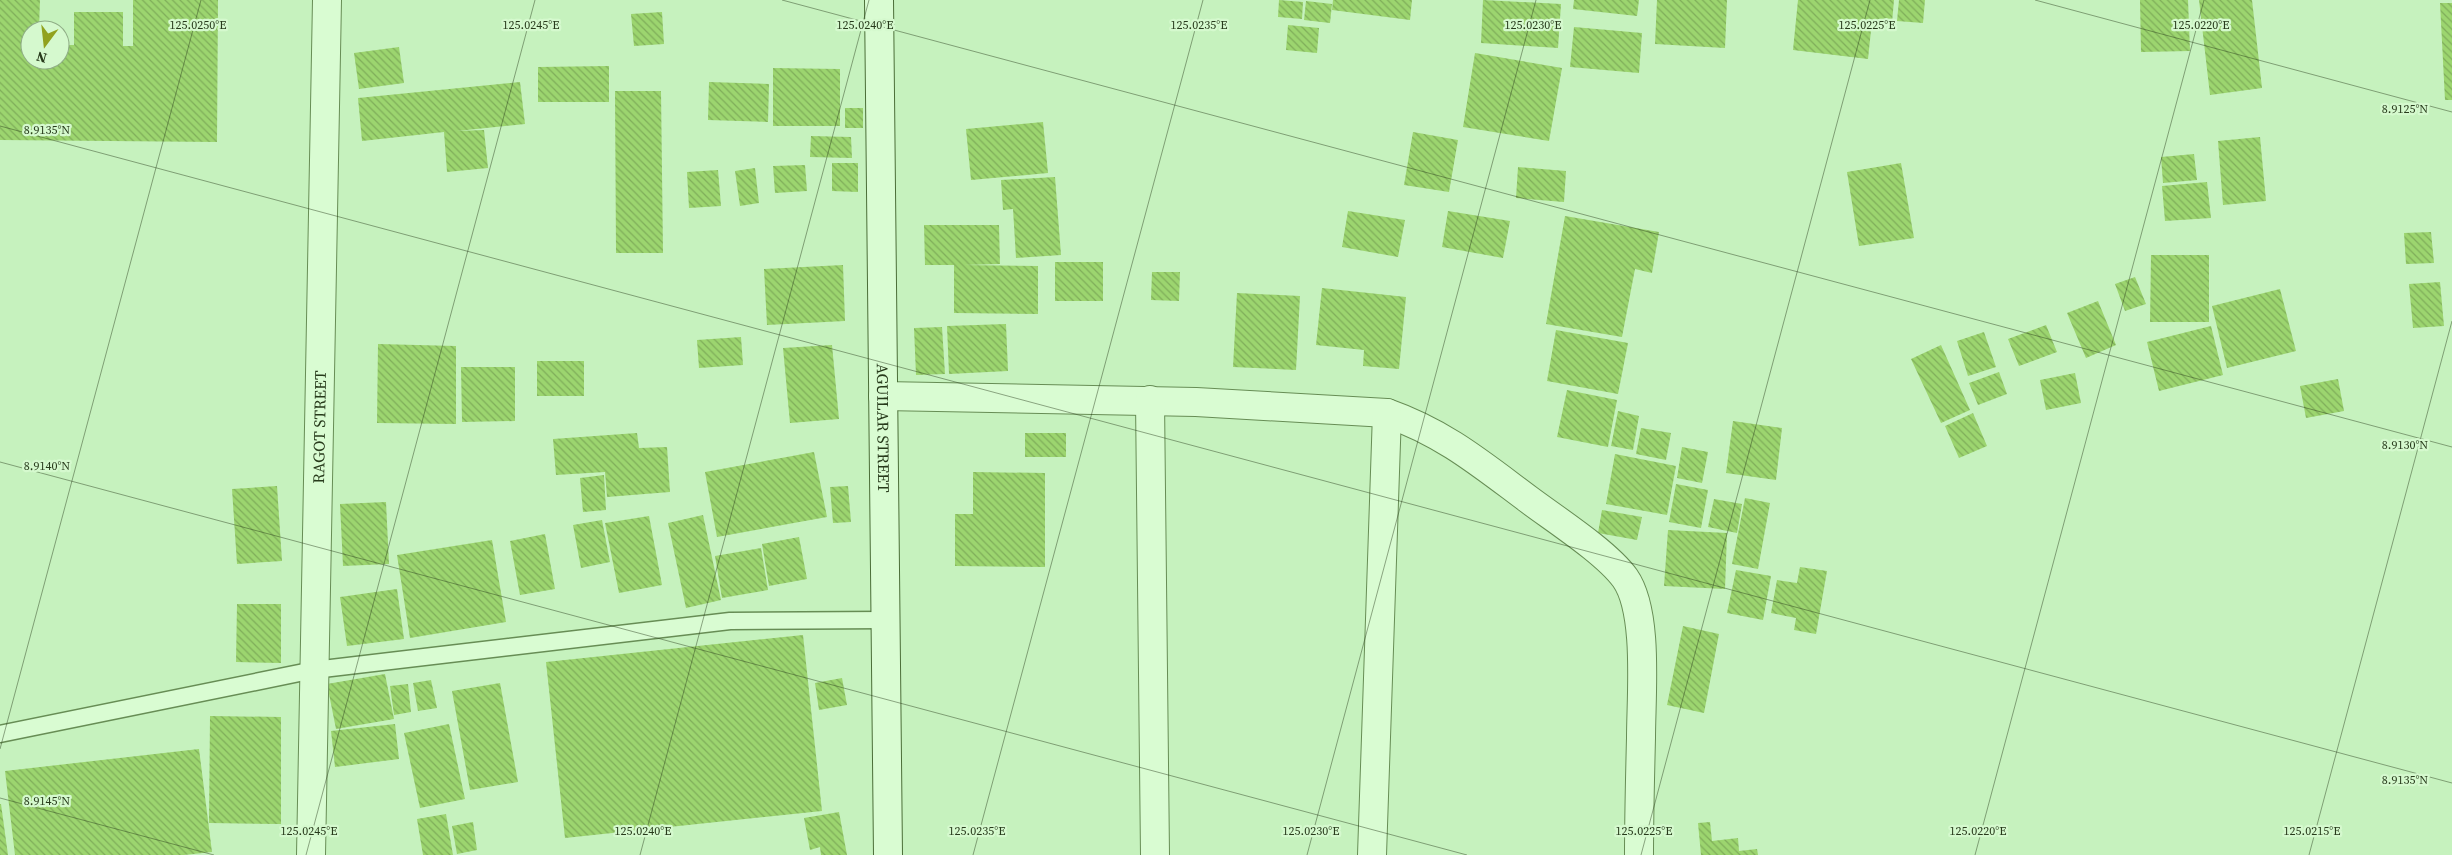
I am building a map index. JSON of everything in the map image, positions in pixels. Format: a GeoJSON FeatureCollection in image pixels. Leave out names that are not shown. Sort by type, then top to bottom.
{"type":"FeatureCollection","features":[{"type":"Feature","properties":{"kind":"street","name":"RAGOT STREET"},"geometry":{"type":"LineString","coordinates":[[311,855],[327,0]]}},
{"type":"Feature","properties":{"kind":"street","name":"AGUILAR STREET"},"geometry":{"type":"LineString","coordinates":[[878,0],[888,855]]}},
{"type":"Feature","properties":{"kind":"street"},"geometry":{"type":"LineString","coordinates":[[883,396],[1150,400],[1387,413],[1439,434],[1616,566],[1633,591],[1640,627],[1642,674],[1639,855]]}},
{"type":"Feature","properties":{"kind":"street"},"geometry":{"type":"LineString","coordinates":[[1150,400],[1155,855]]}},
{"type":"Feature","properties":{"kind":"street"},"geometry":{"type":"LineString","coordinates":[[1372,855],[1387,413]]}},
{"type":"Feature","properties":{"kind":"lane"},"geometry":{"type":"LineString","coordinates":[[0,734],[314,670],[730,621],[886,620]]}},
{"type":"Feature","properties":{"kind":"building"},"geometry":{"type":"Polygon","coordinates":[[[0,0],[40,0],[39,20],[20,20],[20,70],[70,70],[70,45],[74,45],[74,12],[123,12],[123,46],[133,46],[133,0],[218,0],[217,142],[0,140],[0,0]]]}},
{"type":"Feature","properties":{"kind":"building"},"geometry":{"type":"Polygon","coordinates":[[[1279,0],[1303,2],[1302,19],[1278,17],[1279,0]]]}},
{"type":"Feature","properties":{"kind":"building"},"geometry":{"type":"Polygon","coordinates":[[[1333,0],[1412,0],[1410,20],[1332,10],[1333,0]]]}},
{"type":"Feature","properties":{"kind":"building"},"geometry":{"type":"Polygon","coordinates":[[[1483,0],[1561,4],[1558,48],[1481,43],[1483,0]]]}},
{"type":"Feature","properties":{"kind":"building"},"geometry":{"type":"Polygon","coordinates":[[[1574,0],[1639,0],[1637,16],[1573,9],[1574,0]]]}},
{"type":"Feature","properties":{"kind":"building"},"geometry":{"type":"Polygon","coordinates":[[[1657,0],[1727,0],[1725,48],[1655,44],[1657,0]]]}},
{"type":"Feature","properties":{"kind":"building"},"geometry":{"type":"Polygon","coordinates":[[[1798,0],[1894,0],[1892,23],[1872,21],[1868,59],[1793,50],[1798,0]]]}},
{"type":"Feature","properties":{"kind":"building"},"geometry":{"type":"Polygon","coordinates":[[[1899,0],[1925,0],[1923,23],[1897,21],[1899,0]]]}},
{"type":"Feature","properties":{"kind":"building"},"geometry":{"type":"Polygon","coordinates":[[[2140,0],[2188,0],[2190,51],[2141,52],[2140,0]]]}},
{"type":"Feature","properties":{"kind":"building"},"geometry":{"type":"Polygon","coordinates":[[[2199,0],[2252,0],[2262,88],[2210,95],[2199,0]]]}},
{"type":"Feature","properties":{"kind":"building"},"geometry":{"type":"Polygon","coordinates":[[[1306,1],[1332,4],[1330,23],[1304,20],[1306,1]]]}},
{"type":"Feature","properties":{"kind":"building"},"geometry":{"type":"Polygon","coordinates":[[[2440,3],[2452,3],[2452,100],[2445,100],[2440,3]]]}},
{"type":"Feature","properties":{"kind":"building"},"geometry":{"type":"Polygon","coordinates":[[[662,12],[664,44],[634,46],[631,14],[662,12]]]}},
{"type":"Feature","properties":{"kind":"building"},"geometry":{"type":"Polygon","coordinates":[[[1288,25],[1319,28],[1317,53],[1286,50],[1288,25]]]}},
{"type":"Feature","properties":{"kind":"building"},"geometry":{"type":"Polygon","coordinates":[[[1574,27],[1642,33],[1639,73],[1570,67],[1574,27]]]}},
{"type":"Feature","properties":{"kind":"building"},"geometry":{"type":"Polygon","coordinates":[[[399,47],[404,83],[359,89],[354,53],[399,47]]]}},
{"type":"Feature","properties":{"kind":"building"},"geometry":{"type":"Polygon","coordinates":[[[1475,53],[1562,68],[1549,141],[1463,127],[1475,53]]]}},
{"type":"Feature","properties":{"kind":"building"},"geometry":{"type":"Polygon","coordinates":[[[609,66],[609,102],[538,102],[538,67],[609,66]]]}},
{"type":"Feature","properties":{"kind":"building"},"geometry":{"type":"Polygon","coordinates":[[[773,68],[840,69],[840,126],[773,126],[773,68]]]}},
{"type":"Feature","properties":{"kind":"building"},"geometry":{"type":"Polygon","coordinates":[[[520,82],[525,124],[457,131],[484,130],[488,168],[447,172],[444,132],[362,141],[358,98],[520,82]]]}},
{"type":"Feature","properties":{"kind":"building"},"geometry":{"type":"Polygon","coordinates":[[[709,82],[769,84],[768,122],[708,120],[709,82]]]}},
{"type":"Feature","properties":{"kind":"building"},"geometry":{"type":"Polygon","coordinates":[[[615,91],[661,91],[663,253],[616,253],[615,91]]]}},
{"type":"Feature","properties":{"kind":"building"},"geometry":{"type":"Polygon","coordinates":[[[845,108],[863,108],[863,128],[845,128],[845,108]]]}},
{"type":"Feature","properties":{"kind":"building"},"geometry":{"type":"Polygon","coordinates":[[[1043,122],[1048,173],[971,180],[966,129],[1043,122]]]}},
{"type":"Feature","properties":{"kind":"building"},"geometry":{"type":"Polygon","coordinates":[[[1413,132],[1458,140],[1449,192],[1404,185],[1413,132]]]}},
{"type":"Feature","properties":{"kind":"building"},"geometry":{"type":"Polygon","coordinates":[[[811,136],[851,137],[852,158],[810,157],[811,136]]]}},
{"type":"Feature","properties":{"kind":"building"},"geometry":{"type":"Polygon","coordinates":[[[2260,137],[2266,201],[2223,205],[2218,141],[2260,137]]]}},
{"type":"Feature","properties":{"kind":"building"},"geometry":{"type":"Polygon","coordinates":[[[2194,154],[2197,180],[2163,183],[2161,157],[2194,154]]]}},
{"type":"Feature","properties":{"kind":"building"},"geometry":{"type":"Polygon","coordinates":[[[832,163],[858,163],[858,192],[832,191],[832,163]]]}},
{"type":"Feature","properties":{"kind":"building"},"geometry":{"type":"Polygon","coordinates":[[[1901,163],[1914,238],[1859,246],[1847,172],[1901,163]]]}},
{"type":"Feature","properties":{"kind":"building"},"geometry":{"type":"Polygon","coordinates":[[[805,165],[807,191],[775,193],[773,166],[805,165]]]}},
{"type":"Feature","properties":{"kind":"building"},"geometry":{"type":"Polygon","coordinates":[[[1518,167],[1566,171],[1564,202],[1516,198],[1518,167]]]}},
{"type":"Feature","properties":{"kind":"building"},"geometry":{"type":"Polygon","coordinates":[[[755,168],[759,203],[740,206],[735,171],[755,168]]]}},
{"type":"Feature","properties":{"kind":"building"},"geometry":{"type":"Polygon","coordinates":[[[718,170],[721,206],[689,208],[687,172],[718,170]]]}},
{"type":"Feature","properties":{"kind":"building"},"geometry":{"type":"Polygon","coordinates":[[[1055,177],[1061,255],[1016,258],[1013,209],[1003,210],[1001,180],[1055,177]]]}},
{"type":"Feature","properties":{"kind":"building"},"geometry":{"type":"Polygon","coordinates":[[[2207,182],[2211,218],[2165,221],[2162,186],[2207,182]]]}},
{"type":"Feature","properties":{"kind":"building"},"geometry":{"type":"Polygon","coordinates":[[[1348,211],[1405,220],[1398,257],[1342,247],[1348,211]]]}},
{"type":"Feature","properties":{"kind":"building"},"geometry":{"type":"Polygon","coordinates":[[[1448,211],[1510,221],[1503,258],[1442,247],[1448,211]]]}},
{"type":"Feature","properties":{"kind":"building"},"geometry":{"type":"Polygon","coordinates":[[[1565,216],[1659,232],[1652,273],[1635,269],[1622,337],[1546,324],[1565,216]]]}},
{"type":"Feature","properties":{"kind":"building"},"geometry":{"type":"Polygon","coordinates":[[[924,225],[999,225],[1000,264],[964,265],[1038,266],[1038,314],[954,313],[954,265],[925,265],[924,225]]]}},
{"type":"Feature","properties":{"kind":"building"},"geometry":{"type":"Polygon","coordinates":[[[2431,232],[2434,263],[2406,264],[2404,233],[2431,232]]]}},
{"type":"Feature","properties":{"kind":"building"},"geometry":{"type":"Polygon","coordinates":[[[2151,255],[2209,255],[2209,322],[2150,322],[2151,255]]]}},
{"type":"Feature","properties":{"kind":"building"},"geometry":{"type":"Polygon","coordinates":[[[1055,262],[1103,262],[1103,301],[1055,301],[1055,262]]]}},
{"type":"Feature","properties":{"kind":"building"},"geometry":{"type":"Polygon","coordinates":[[[843,265],[845,321],[767,325],[764,269],[843,265]]]}},
{"type":"Feature","properties":{"kind":"building"},"geometry":{"type":"Polygon","coordinates":[[[1152,272],[1180,272],[1179,301],[1151,300],[1152,272]]]}},
{"type":"Feature","properties":{"kind":"building"},"geometry":{"type":"Polygon","coordinates":[[[2135,277],[2146,304],[2125,311],[2115,284],[2135,277]]]}},
{"type":"Feature","properties":{"kind":"building"},"geometry":{"type":"Polygon","coordinates":[[[2440,282],[2444,326],[2413,328],[2409,284],[2440,282]]]}},
{"type":"Feature","properties":{"kind":"building"},"geometry":{"type":"Polygon","coordinates":[[[1322,288],[1406,297],[1399,369],[1363,366],[1364,350],[1316,345],[1322,288]]]}},
{"type":"Feature","properties":{"kind":"building"},"geometry":{"type":"Polygon","coordinates":[[[2280,289],[2296,351],[2227,368],[2212,306],[2280,289]]]}},
{"type":"Feature","properties":{"kind":"building"},"geometry":{"type":"Polygon","coordinates":[[[1237,293],[1300,296],[1296,370],[1233,367],[1237,293]]]}},
{"type":"Feature","properties":{"kind":"building"},"geometry":{"type":"Polygon","coordinates":[[[2098,301],[2116,345],[2086,358],[2067,313],[2098,301]]]}},
{"type":"Feature","properties":{"kind":"building"},"geometry":{"type":"Polygon","coordinates":[[[1006,324],[1008,371],[949,374],[947,326],[1006,324]]]}},
{"type":"Feature","properties":{"kind":"building"},"geometry":{"type":"Polygon","coordinates":[[[2046,325],[2057,352],[2019,366],[2008,339],[2046,325]]]}},
{"type":"Feature","properties":{"kind":"building"},"geometry":{"type":"Polygon","coordinates":[[[2211,326],[2223,375],[2159,391],[2147,342],[2211,326]]]}},
{"type":"Feature","properties":{"kind":"building"},"geometry":{"type":"Polygon","coordinates":[[[942,327],[945,374],[916,375],[914,328],[942,327]]]}},
{"type":"Feature","properties":{"kind":"building"},"geometry":{"type":"Polygon","coordinates":[[[1556,330],[1628,343],[1618,394],[1547,381],[1556,330]]]}},
{"type":"Feature","properties":{"kind":"building"},"geometry":{"type":"Polygon","coordinates":[[[1984,332],[1996,367],[1968,376],[1957,341],[1984,332]]]}},
{"type":"Feature","properties":{"kind":"building"},"geometry":{"type":"Polygon","coordinates":[[[741,337],[743,365],[699,368],[697,340],[741,337]]]}},
{"type":"Feature","properties":{"kind":"building"},"geometry":{"type":"Polygon","coordinates":[[[378,344],[456,346],[456,424],[377,423],[378,344]]]}},
{"type":"Feature","properties":{"kind":"building"},"geometry":{"type":"Polygon","coordinates":[[[832,345],[839,419],[790,423],[783,348],[832,345]]]}},
{"type":"Feature","properties":{"kind":"building"},"geometry":{"type":"Polygon","coordinates":[[[1941,345],[1970,410],[1941,423],[1911,359],[1941,345]]]}},
{"type":"Feature","properties":{"kind":"building"},"geometry":{"type":"Polygon","coordinates":[[[537,361],[584,361],[584,396],[537,396],[537,361]]]}},
{"type":"Feature","properties":{"kind":"building"},"geometry":{"type":"Polygon","coordinates":[[[461,367],[515,367],[515,421],[462,422],[461,367]]]}},
{"type":"Feature","properties":{"kind":"building"},"geometry":{"type":"Polygon","coordinates":[[[1999,372],[2007,394],[1978,405],[1969,383],[1999,372]]]}},
{"type":"Feature","properties":{"kind":"building"},"geometry":{"type":"Polygon","coordinates":[[[2075,373],[2081,403],[2046,410],[2040,380],[2075,373]]]}},
{"type":"Feature","properties":{"kind":"building"},"geometry":{"type":"Polygon","coordinates":[[[2338,379],[2344,411],[2306,418],[2300,386],[2338,379]]]}},
{"type":"Feature","properties":{"kind":"building"},"geometry":{"type":"Polygon","coordinates":[[[1567,390],[1617,400],[1608,447],[1557,437],[1567,390]]]}},
{"type":"Feature","properties":{"kind":"building"},"geometry":{"type":"Polygon","coordinates":[[[1618,411],[1639,416],[1633,450],[1611,446],[1618,411]]]}},
{"type":"Feature","properties":{"kind":"building"},"geometry":{"type":"Polygon","coordinates":[[[1973,413],[1987,446],[1959,458],[1945,426],[1973,413]]]}},
{"type":"Feature","properties":{"kind":"building"},"geometry":{"type":"Polygon","coordinates":[[[1733,421],[1782,428],[1776,480],[1726,473],[1733,421]]]}},
{"type":"Feature","properties":{"kind":"building"},"geometry":{"type":"Polygon","coordinates":[[[1641,428],[1671,433],[1666,460],[1636,454],[1641,428]]]}},
{"type":"Feature","properties":{"kind":"building"},"geometry":{"type":"Polygon","coordinates":[[[637,433],[639,448],[667,447],[670,492],[607,497],[605,472],[556,475],[553,439],[637,433]]]}},
{"type":"Feature","properties":{"kind":"building"},"geometry":{"type":"Polygon","coordinates":[[[1025,433],[1066,433],[1066,457],[1025,457],[1025,433]]]}},
{"type":"Feature","properties":{"kind":"building"},"geometry":{"type":"Polygon","coordinates":[[[1682,447],[1708,452],[1702,483],[1677,478],[1682,447]]]}},
{"type":"Feature","properties":{"kind":"building"},"geometry":{"type":"Polygon","coordinates":[[[814,452],[827,517],[717,537],[705,472],[814,452]]]}},
{"type":"Feature","properties":{"kind":"building"},"geometry":{"type":"Polygon","coordinates":[[[1615,454],[1676,466],[1667,515],[1606,504],[1615,454]]]}},
{"type":"Feature","properties":{"kind":"building"},"geometry":{"type":"Polygon","coordinates":[[[973,472],[1045,473],[1045,567],[955,566],[955,514],[973,514],[973,472]]]}},
{"type":"Feature","properties":{"kind":"building"},"geometry":{"type":"Polygon","coordinates":[[[604,475],[606,510],[583,512],[580,478],[604,475]]]}},
{"type":"Feature","properties":{"kind":"building"},"geometry":{"type":"Polygon","coordinates":[[[1676,484],[1708,490],[1701,528],[1669,522],[1676,484]]]}},
{"type":"Feature","properties":{"kind":"building"},"geometry":{"type":"Polygon","coordinates":[[[277,486],[282,561],[237,564],[232,489],[277,486]]]}},
{"type":"Feature","properties":{"kind":"building"},"geometry":{"type":"Polygon","coordinates":[[[848,486],[851,522],[833,523],[830,487],[848,486]]]}},
{"type":"Feature","properties":{"kind":"building"},"geometry":{"type":"Polygon","coordinates":[[[1745,498],[1770,503],[1758,569],[1732,564],[1745,498]]]}},
{"type":"Feature","properties":{"kind":"building"},"geometry":{"type":"Polygon","coordinates":[[[1714,499],[1742,504],[1737,533],[1708,527],[1714,499]]]}},
{"type":"Feature","properties":{"kind":"building"},"geometry":{"type":"Polygon","coordinates":[[[386,502],[389,564],[343,566],[340,504],[386,502]]]}},
{"type":"Feature","properties":{"kind":"building"},"geometry":{"type":"Polygon","coordinates":[[[1602,510],[1642,517],[1637,540],[1598,533],[1602,510]]]}},
{"type":"Feature","properties":{"kind":"building"},"geometry":{"type":"Polygon","coordinates":[[[703,515],[721,600],[686,608],[668,523],[703,515]]]}},
{"type":"Feature","properties":{"kind":"building"},"geometry":{"type":"Polygon","coordinates":[[[649,516],[662,585],[619,593],[605,523],[649,516]]]}},
{"type":"Feature","properties":{"kind":"building"},"geometry":{"type":"Polygon","coordinates":[[[602,520],[610,562],[581,568],[573,525],[602,520]]]}},
{"type":"Feature","properties":{"kind":"building"},"geometry":{"type":"Polygon","coordinates":[[[1668,530],[1727,533],[1725,589],[1664,586],[1668,530]]]}},
{"type":"Feature","properties":{"kind":"building"},"geometry":{"type":"Polygon","coordinates":[[[545,534],[555,589],[520,595],[510,541],[545,534]]]}},
{"type":"Feature","properties":{"kind":"building"},"geometry":{"type":"Polygon","coordinates":[[[799,537],[807,579],[769,586],[762,544],[799,537]]]}},
{"type":"Feature","properties":{"kind":"building"},"geometry":{"type":"Polygon","coordinates":[[[492,540],[506,622],[410,638],[397,555],[492,540]]]}},
{"type":"Feature","properties":{"kind":"building"},"geometry":{"type":"Polygon","coordinates":[[[761,548],[768,590],[722,598],[715,556],[761,548]]]}},
{"type":"Feature","properties":{"kind":"building"},"geometry":{"type":"Polygon","coordinates":[[[1800,567],[1827,571],[1816,634],[1794,630],[1796,618],[1771,613],[1777,580],[1797,583],[1800,567]]]}},
{"type":"Feature","properties":{"kind":"building"},"geometry":{"type":"Polygon","coordinates":[[[1736,570],[1771,576],[1763,620],[1727,613],[1736,570]]]}},
{"type":"Feature","properties":{"kind":"building"},"geometry":{"type":"Polygon","coordinates":[[[397,589],[404,639],[347,646],[340,597],[397,589]]]}},
{"type":"Feature","properties":{"kind":"building"},"geometry":{"type":"Polygon","coordinates":[[[237,604],[281,604],[281,663],[236,662],[237,604]]]}},
{"type":"Feature","properties":{"kind":"building"},"geometry":{"type":"Polygon","coordinates":[[[1683,626],[1719,634],[1704,713],[1667,705],[1683,626]]]}},
{"type":"Feature","properties":{"kind":"building"},"geometry":{"type":"Polygon","coordinates":[[[803,635],[822,811],[565,838],[546,662],[803,635]]]}},
{"type":"Feature","properties":{"kind":"building"},"geometry":{"type":"Polygon","coordinates":[[[385,674],[394,719],[336,729],[327,684],[385,674]]]}},
{"type":"Feature","properties":{"kind":"building"},"geometry":{"type":"Polygon","coordinates":[[[842,678],[847,705],[819,710],[815,683],[842,678]]]}},
{"type":"Feature","properties":{"kind":"building"},"geometry":{"type":"Polygon","coordinates":[[[431,680],[437,708],[418,711],[413,683],[431,680]]]}},
{"type":"Feature","properties":{"kind":"building"},"geometry":{"type":"Polygon","coordinates":[[[500,683],[518,782],[470,790],[452,691],[500,683]]]}},
{"type":"Feature","properties":{"kind":"building"},"geometry":{"type":"Polygon","coordinates":[[[408,684],[411,712],[394,715],[390,686],[408,684]]]}},
{"type":"Feature","properties":{"kind":"building"},"geometry":{"type":"Polygon","coordinates":[[[210,716],[281,717],[281,824],[209,823],[210,716]]]}},
{"type":"Feature","properties":{"kind":"building"},"geometry":{"type":"Polygon","coordinates":[[[395,724],[399,759],[335,767],[331,731],[395,724]]]}},
{"type":"Feature","properties":{"kind":"building"},"geometry":{"type":"Polygon","coordinates":[[[449,724],[465,799],[420,808],[404,733],[449,724]]]}},
{"type":"Feature","properties":{"kind":"building"},"geometry":{"type":"Polygon","coordinates":[[[199,749],[212,852],[184,855],[15,855],[5,771],[199,749]]]}},
{"type":"Feature","properties":{"kind":"building"},"geometry":{"type":"Polygon","coordinates":[[[1,804],[8,855],[0,855],[1,804]]]}},
{"type":"Feature","properties":{"kind":"building"},"geometry":{"type":"Polygon","coordinates":[[[839,812],[847,855],[821,855],[820,847],[810,850],[804,818],[839,812]]]}},
{"type":"Feature","properties":{"kind":"building"},"geometry":{"type":"Polygon","coordinates":[[[446,814],[453,855],[423,855],[417,819],[446,814]]]}},
{"type":"Feature","properties":{"kind":"building"},"geometry":{"type":"Polygon","coordinates":[[[473,822],[477,850],[457,854],[452,826],[473,822]]]}},
{"type":"Feature","properties":{"kind":"building"},"geometry":{"type":"Polygon","coordinates":[[[1710,822],[1712,841],[1738,838],[1739,851],[1757,849],[1758,855],[1701,855],[1698,823],[1710,822]]]}}]}
